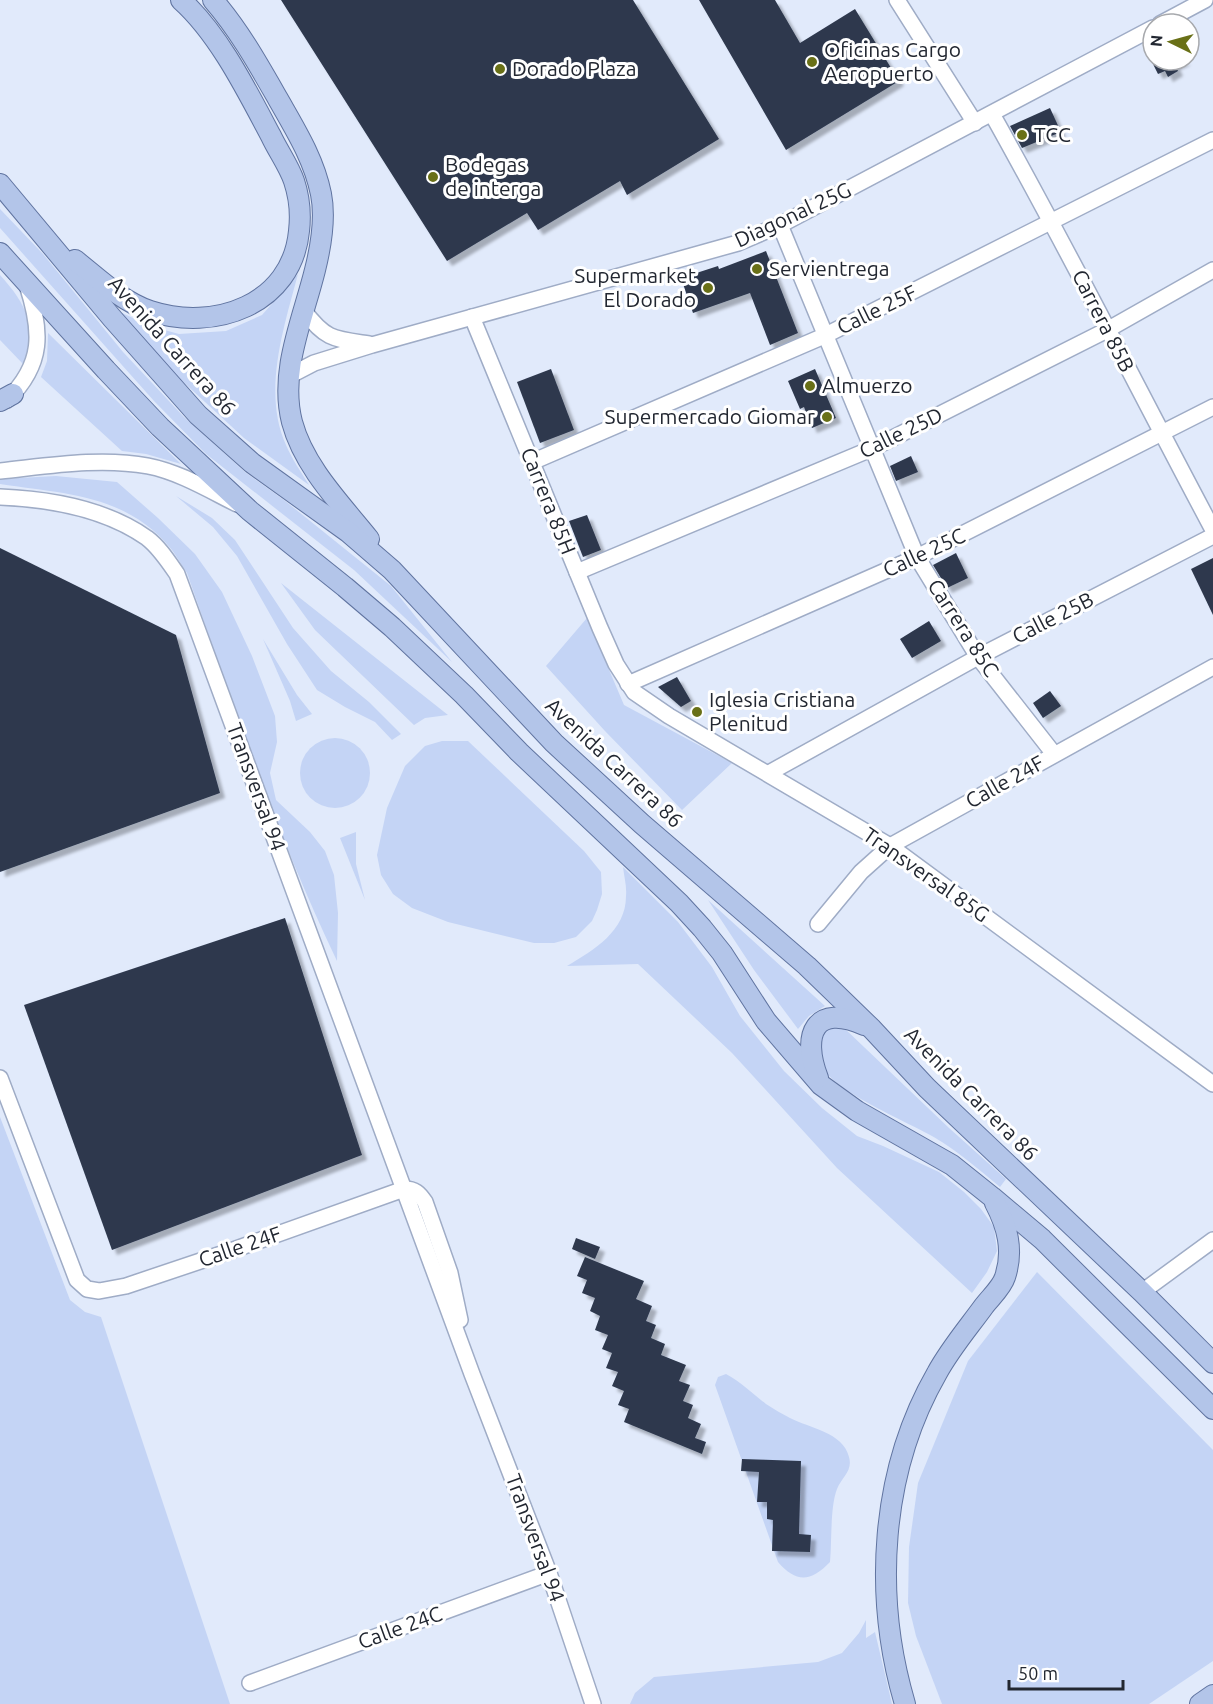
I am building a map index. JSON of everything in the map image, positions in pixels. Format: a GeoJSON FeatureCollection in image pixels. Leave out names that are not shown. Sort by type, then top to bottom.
{"type":"FeatureCollection","features":[{"type":"Feature","properties":{"kind":"main road"},"geometry":{"type":"LineString","coordinates":[[40,232],[122,297],[148,310],[170,316],[196,318],[240,310],[265,296],[286,270],[296,250],[300,230],[299,202],[293,179],[256,108],[210,31],[181,0]]}},
{"type":"Feature","properties":{"kind":"main road"},"geometry":{"type":"LineString","coordinates":[[213,0],[230,19],[248,46],[297,132],[313,166],[321,195],[320,248],[291,358],[289,402],[292,422],[306,455],[392,570]]}},
{"type":"Feature","properties":{"kind":"main road","name":"Avenida Carrera 86"},"geometry":{"type":"LineString","coordinates":[[4,189],[198,415],[252,463],[348,532],[392,570],[554,743],[668,847],[807,966],[872,1029],[927,1088],[1142,1292],[1213,1363]]}},
{"type":"Feature","properties":{"kind":"main road"},"geometry":{"type":"LineString","coordinates":[[0,253],[160,427],[250,511],[392,627],[464,694],[519,752],[679,903],[722,953],[766,1022],[821,1085],[857,1111],[952,1165],[992,1197],[1042,1239],[1213,1409]]}},
{"type":"Feature","properties":{"kind":"main road"},"geometry":{"type":"LineString","coordinates":[[821,1085],[810,1049],[812,1032],[818,1024],[832,1017],[848,1018],[872,1029]]}},
{"type":"Feature","properties":{"kind":"main road"},"geometry":{"type":"LineString","coordinates":[[905,1704],[891,1646],[885,1574],[886,1542],[895,1484],[907,1443],[936,1373],[1004,1280],[1010,1249],[1008,1235],[992,1197]]}},
{"type":"Feature","properties":{"kind":"main road"},"geometry":{"type":"LineString","coordinates":[[1200,1704],[1213,1695]]}},
{"type":"Feature","properties":{"kind":"street"},"geometry":{"type":"LineString","coordinates":[[897,0],[975,123]]}},
{"type":"Feature","properties":{"kind":"street"},"geometry":{"type":"LineString","coordinates":[[1182,12],[1205,0]]}},
{"type":"Feature","properties":{"kind":"street","name":"Diagonal 25G"},"geometry":{"type":"LineString","coordinates":[[289,376],[314,363],[372,345],[738,243],[780,225],[1141,34]]}},
{"type":"Feature","properties":{"kind":"street","name":"Carrera 85B"},"geometry":{"type":"LineString","coordinates":[[992,114],[1053,222],[1107,330],[1213,530]]}},
{"type":"Feature","properties":{"kind":"street","name":"Calle 25F"},"geometry":{"type":"LineString","coordinates":[[532,462],[824,336],[1213,140]]}},
{"type":"Feature","properties":{"kind":"street","name":"Carrera 85C"},"geometry":{"type":"LineString","coordinates":[[780,225],[917,558],[978,657],[1054,754]]}},
{"type":"Feature","properties":{"kind":"street","name":"Calle 25D"},"geometry":{"type":"LineString","coordinates":[[577,572],[871,449],[1107,330],[1213,270]]}},
{"type":"Feature","properties":{"kind":"street"},"geometry":{"type":"LineString","coordinates":[[4,400],[25,379],[36,354],[38,332],[35,309],[26,283]]}},
{"type":"Feature","properties":{"kind":"street","name":"Diagonal 25G"},"geometry":{"type":"LineString","coordinates":[[304,311],[317,328],[336,339],[372,345]]}},
{"type":"Feature","properties":{"kind":"street","name":"Carrera 85H"},"geometry":{"type":"LineString","coordinates":[[472,317],[616,664],[628,684]]}},
{"type":"Feature","properties":{"kind":"street","name":"Calle 25C"},"geometry":{"type":"LineString","coordinates":[[628,684],[917,558],[1213,407]]}},
{"type":"Feature","properties":{"kind":"street"},"geometry":{"type":"LineString","coordinates":[[0,471],[89,462],[149,466],[190,480],[250,511]]}},
{"type":"Feature","properties":{"kind":"street","name":"Transversal 94"},"geometry":{"type":"LineString","coordinates":[[0,497],[41,501],[88,510],[121,522],[148,539],[162,553],[177,574],[404,1189],[419,1193],[425,1202],[450,1273],[472,1374],[549,1573],[593,1704]]}},
{"type":"Feature","properties":{"kind":"street","name":"Calle 25B"},"geometry":{"type":"LineString","coordinates":[[769,773],[978,657],[1213,536]]}},
{"type":"Feature","properties":{"kind":"street","name":"Calle 24F"},"geometry":{"type":"LineString","coordinates":[[818,924],[861,872],[890,846],[1213,667]]}},
{"type":"Feature","properties":{"kind":"street","name":"Transversal 85G"},"geometry":{"type":"LineString","coordinates":[[628,684],[634,692],[669,716],[890,846],[1213,1084]]}},
{"type":"Feature","properties":{"kind":"street","name":"Calle 24F"},"geometry":{"type":"LineString","coordinates":[[0,1078],[77,1280],[87,1289],[99,1291],[126,1286],[404,1189]]}},
{"type":"Feature","properties":{"kind":"street"},"geometry":{"type":"LineString","coordinates":[[1142,1292],[1213,1240]]}},
{"type":"Feature","properties":{"kind":"street","name":"Calle 24C"},"geometry":{"type":"LineString","coordinates":[[250,1683],[549,1573]]}},
{"type":"Feature","properties":{"kind":"shaded area"},"geometry":{"type":"Polygon","coordinates":[[[0,209],[43,254],[123,352],[184,417],[245,472],[284,500],[391,586],[452,662],[354,570],[206,454],[154,401],[0,228],[0,209]]]}},
{"type":"Feature","properties":{"kind":"shaded area"},"geometry":{"type":"Polygon","coordinates":[[[298,274],[278,360],[276,403],[279,425],[286,445],[309,485],[244,438],[166,366],[120,312],[150,326],[179,334],[226,331],[262,315],[298,274]]]}},
{"type":"Feature","properties":{"kind":"shaded area"},"geometry":{"type":"Polygon","coordinates":[[[0,275],[17,296],[27,317],[30,339],[24,365],[0,340],[0,275]]]}},
{"type":"Feature","properties":{"kind":"shaded area"},"geometry":{"type":"Polygon","coordinates":[[[48,333],[181,464],[146,454],[122,451],[41,377],[47,361],[48,333]]]}},
{"type":"Feature","properties":{"kind":"shaded area"},"geometry":{"type":"Polygon","coordinates":[[[56,476],[117,482],[195,554],[222,592],[252,656],[275,716],[277,742],[270,773],[276,800],[310,832],[325,851],[334,875],[338,913],[337,961],[275,818],[187,573],[172,550],[154,531],[135,517],[115,507],[71,495],[0,484],[0,479],[56,476]]]}},
{"type":"Feature","properties":{"kind":"shaded area"},"geometry":{"type":"Polygon","coordinates":[[[176,496],[212,518],[235,540],[293,628],[331,671],[369,702],[401,734],[392,740],[375,722],[317,690],[287,644],[237,556],[213,527],[176,496]]]}},
{"type":"Feature","properties":{"kind":"shaded area"},"geometry":{"type":"Polygon","coordinates":[[[281,583],[448,715],[425,718],[414,725],[315,630],[281,583]]]}},
{"type":"Feature","properties":{"kind":"shaded area"},"geometry":{"type":"Polygon","coordinates":[[[587,618],[624,705],[732,763],[682,810],[546,666],[587,618]]]}},
{"type":"Feature","properties":{"kind":"shaded area"},"geometry":{"type":"Polygon","coordinates":[[[263,639],[297,695],[312,714],[296,721],[290,701],[263,639]]]}},
{"type":"Feature","properties":{"kind":"shaded area"},"geometry":{"type":"Polygon","coordinates":[[[335,738],[348,741],[360,748],[367,760],[370,773],[367,786],[360,798],[348,805],[335,808],[322,805],[310,798],[303,786],[300,773],[303,760],[310,748],[322,741],[335,738]]]}},
{"type":"Feature","properties":{"kind":"shaded area"},"geometry":{"type":"Polygon","coordinates":[[[442,741],[468,741],[584,851],[601,872],[602,894],[597,910],[592,921],[576,937],[554,943],[534,943],[448,922],[412,908],[393,894],[381,875],[377,855],[387,808],[405,766],[425,746],[442,741]]]}},
{"type":"Feature","properties":{"kind":"shaded area"},"geometry":{"type":"Polygon","coordinates":[[[356,832],[356,864],[365,900],[340,838],[356,832]]]}},
{"type":"Feature","properties":{"kind":"shaded area"},"geometry":{"type":"Polygon","coordinates":[[[623,867],[678,922],[712,967],[740,1016],[784,1071],[822,1108],[857,1136],[939,1172],[981,1209],[994,1227],[997,1251],[987,1272],[972,1293],[837,1168],[732,1053],[638,964],[567,966],[598,946],[621,919],[625,908],[626,893],[623,867]]]}},
{"type":"Feature","properties":{"kind":"shaded area"},"geometry":{"type":"Polygon","coordinates":[[[708,900],[825,1006],[809,1016],[798,1029],[754,970],[708,900]]]}},
{"type":"Feature","properties":{"kind":"shaded area"},"geometry":{"type":"Polygon","coordinates":[[[843,1027],[1006,1179],[1000,1187],[942,1142],[853,1094],[824,1070],[817,1054],[822,1031],[824,1028],[843,1027]]]}},
{"type":"Feature","properties":{"kind":"shaded area"},"geometry":{"type":"Polygon","coordinates":[[[0,1117],[70,1300],[85,1312],[101,1317],[230,1704],[0,1704],[0,1117]]]}},
{"type":"Feature","properties":{"kind":"shaded area"},"geometry":{"type":"Polygon","coordinates":[[[1037,1272],[1213,1450],[1213,1661],[1149,1704],[942,1704],[916,1636],[908,1603],[909,1547],[918,1483],[968,1361],[1037,1272]]]}},
{"type":"Feature","properties":{"kind":"shaded area"},"geometry":{"type":"Polygon","coordinates":[[[726,1374],[769,1406],[790,1418],[833,1436],[846,1449],[850,1466],[835,1496],[830,1562],[810,1576],[797,1577],[778,1562],[715,1385],[718,1377],[726,1374]]]}},
{"type":"Feature","properties":{"kind":"shaded area"},"geometry":{"type":"Polygon","coordinates":[[[866,1620],[866,1638],[875,1632],[892,1704],[630,1704],[635,1693],[654,1677],[818,1662],[842,1653],[859,1633],[866,1620]]]}},
{"type":"Feature","properties":{"kind":"building","name":"Dorado Plaza"},"geometry":{"type":"Polygon","coordinates":[[[281,0],[633,0],[719,139],[627,195],[620,181],[538,230],[527,213],[447,261],[281,0]]]}},
{"type":"Feature","properties":{"kind":"building","name":"Oficinas Cargo Aeropuerto"},"geometry":{"type":"Polygon","coordinates":[[[699,0],[775,0],[800,43],[855,9],[899,81],[786,150],[699,0]]]}},
{"type":"Feature","properties":{"kind":"building"},"geometry":{"type":"Polygon","coordinates":[[[1166,72],[1176,72],[1168,77],[1166,72]]]}},
{"type":"Feature","properties":{"kind":"building"},"geometry":{"type":"Polygon","coordinates":[[[1050,108],[1061,132],[1022,148],[1010,126],[1050,108]]]}},
{"type":"Feature","properties":{"kind":"building"},"geometry":{"type":"Polygon","coordinates":[[[766,251],[798,333],[770,345],[750,293],[693,313],[681,278],[718,266],[719,269],[766,251]]]}},
{"type":"Feature","properties":{"kind":"building"},"geometry":{"type":"Polygon","coordinates":[[[551,369],[574,430],[540,443],[517,382],[551,369]]]}},
{"type":"Feature","properties":{"kind":"building"},"geometry":{"type":"Polygon","coordinates":[[[815,369],[836,418],[812,428],[804,407],[800,409],[788,381],[815,369]]]}},
{"type":"Feature","properties":{"kind":"building"},"geometry":{"type":"Polygon","coordinates":[[[911,456],[918,472],[896,481],[890,466],[911,456]]]}},
{"type":"Feature","properties":{"kind":"building"},"geometry":{"type":"Polygon","coordinates":[[[587,515],[601,550],[583,557],[569,521],[587,515]]]}},
{"type":"Feature","properties":{"kind":"building"},"geometry":{"type":"Polygon","coordinates":[[[0,548],[176,635],[220,793],[0,872],[0,548]]]}},
{"type":"Feature","properties":{"kind":"building"},"geometry":{"type":"Polygon","coordinates":[[[956,553],[968,578],[947,588],[933,565],[956,553]]]}},
{"type":"Feature","properties":{"kind":"building"},"geometry":{"type":"Polygon","coordinates":[[[1213,558],[1213,615],[1191,569],[1213,558]]]}},
{"type":"Feature","properties":{"kind":"building"},"geometry":{"type":"Polygon","coordinates":[[[929,621],[941,641],[912,658],[900,639],[929,621]]]}},
{"type":"Feature","properties":{"kind":"building"},"geometry":{"type":"Polygon","coordinates":[[[677,677],[691,701],[681,707],[658,687],[677,677]]]}},
{"type":"Feature","properties":{"kind":"building"},"geometry":{"type":"Polygon","coordinates":[[[1050,691],[1061,706],[1043,718],[1033,703],[1050,691]]]}},
{"type":"Feature","properties":{"kind":"building"},"geometry":{"type":"Polygon","coordinates":[[[285,918],[362,1155],[112,1250],[24,1005],[285,918]]]}},
{"type":"Feature","properties":{"kind":"building"},"geometry":{"type":"Polygon","coordinates":[[[576,1238],[600,1247],[595,1259],[572,1249],[576,1238]]]}},
{"type":"Feature","properties":{"kind":"building"},"geometry":{"type":"Polygon","coordinates":[[[585,1257],[644,1281],[636,1299],[652,1306],[646,1321],[656,1325],[651,1338],[665,1344],[661,1355],[686,1365],[679,1381],[690,1385],[683,1401],[693,1405],[688,1418],[701,1424],[695,1438],[706,1442],[702,1454],[624,1422],[629,1409],[618,1405],[624,1391],[612,1386],[618,1372],[606,1368],[612,1353],[602,1349],[608,1335],[595,1330],[600,1316],[590,1311],[595,1298],[582,1293],[587,1280],[577,1276],[585,1257]]]}},
{"type":"Feature","properties":{"kind":"building"},"geometry":{"type":"Polygon","coordinates":[[[742,1459],[801,1461],[799,1534],[811,1535],[810,1552],[772,1551],[773,1520],[767,1519],[767,1502],[757,1502],[759,1472],[741,1471],[742,1459]]]}},
{"type":"Feature","properties":{"kind":"place","name":"Oficinas Cargo Aeropuerto"},"geometry":{"type":"Point","coordinates":[812,62]}},
{"type":"Feature","properties":{"kind":"place","name":"Dorado Plaza"},"geometry":{"type":"Point","coordinates":[500,69]}},
{"type":"Feature","properties":{"kind":"place","name":"TCC"},"geometry":{"type":"Point","coordinates":[1022,135]}},
{"type":"Feature","properties":{"kind":"place","name":"Bodegas de interga"},"geometry":{"type":"Point","coordinates":[433,177]}},
{"type":"Feature","properties":{"kind":"place","name":"Servientrega"},"geometry":{"type":"Point","coordinates":[757,269]}},
{"type":"Feature","properties":{"kind":"place","name":"Supermarket El Dorado"},"geometry":{"type":"Point","coordinates":[708,288]}},
{"type":"Feature","properties":{"kind":"place","name":"Almuerzo"},"geometry":{"type":"Point","coordinates":[810,386]}},
{"type":"Feature","properties":{"kind":"place","name":"Supermercado Giomar"},"geometry":{"type":"Point","coordinates":[827,417]}},
{"type":"Feature","properties":{"kind":"place","name":"Iglesia Cristiana Plenitud"},"geometry":{"type":"Point","coordinates":[697,712]}}]}
